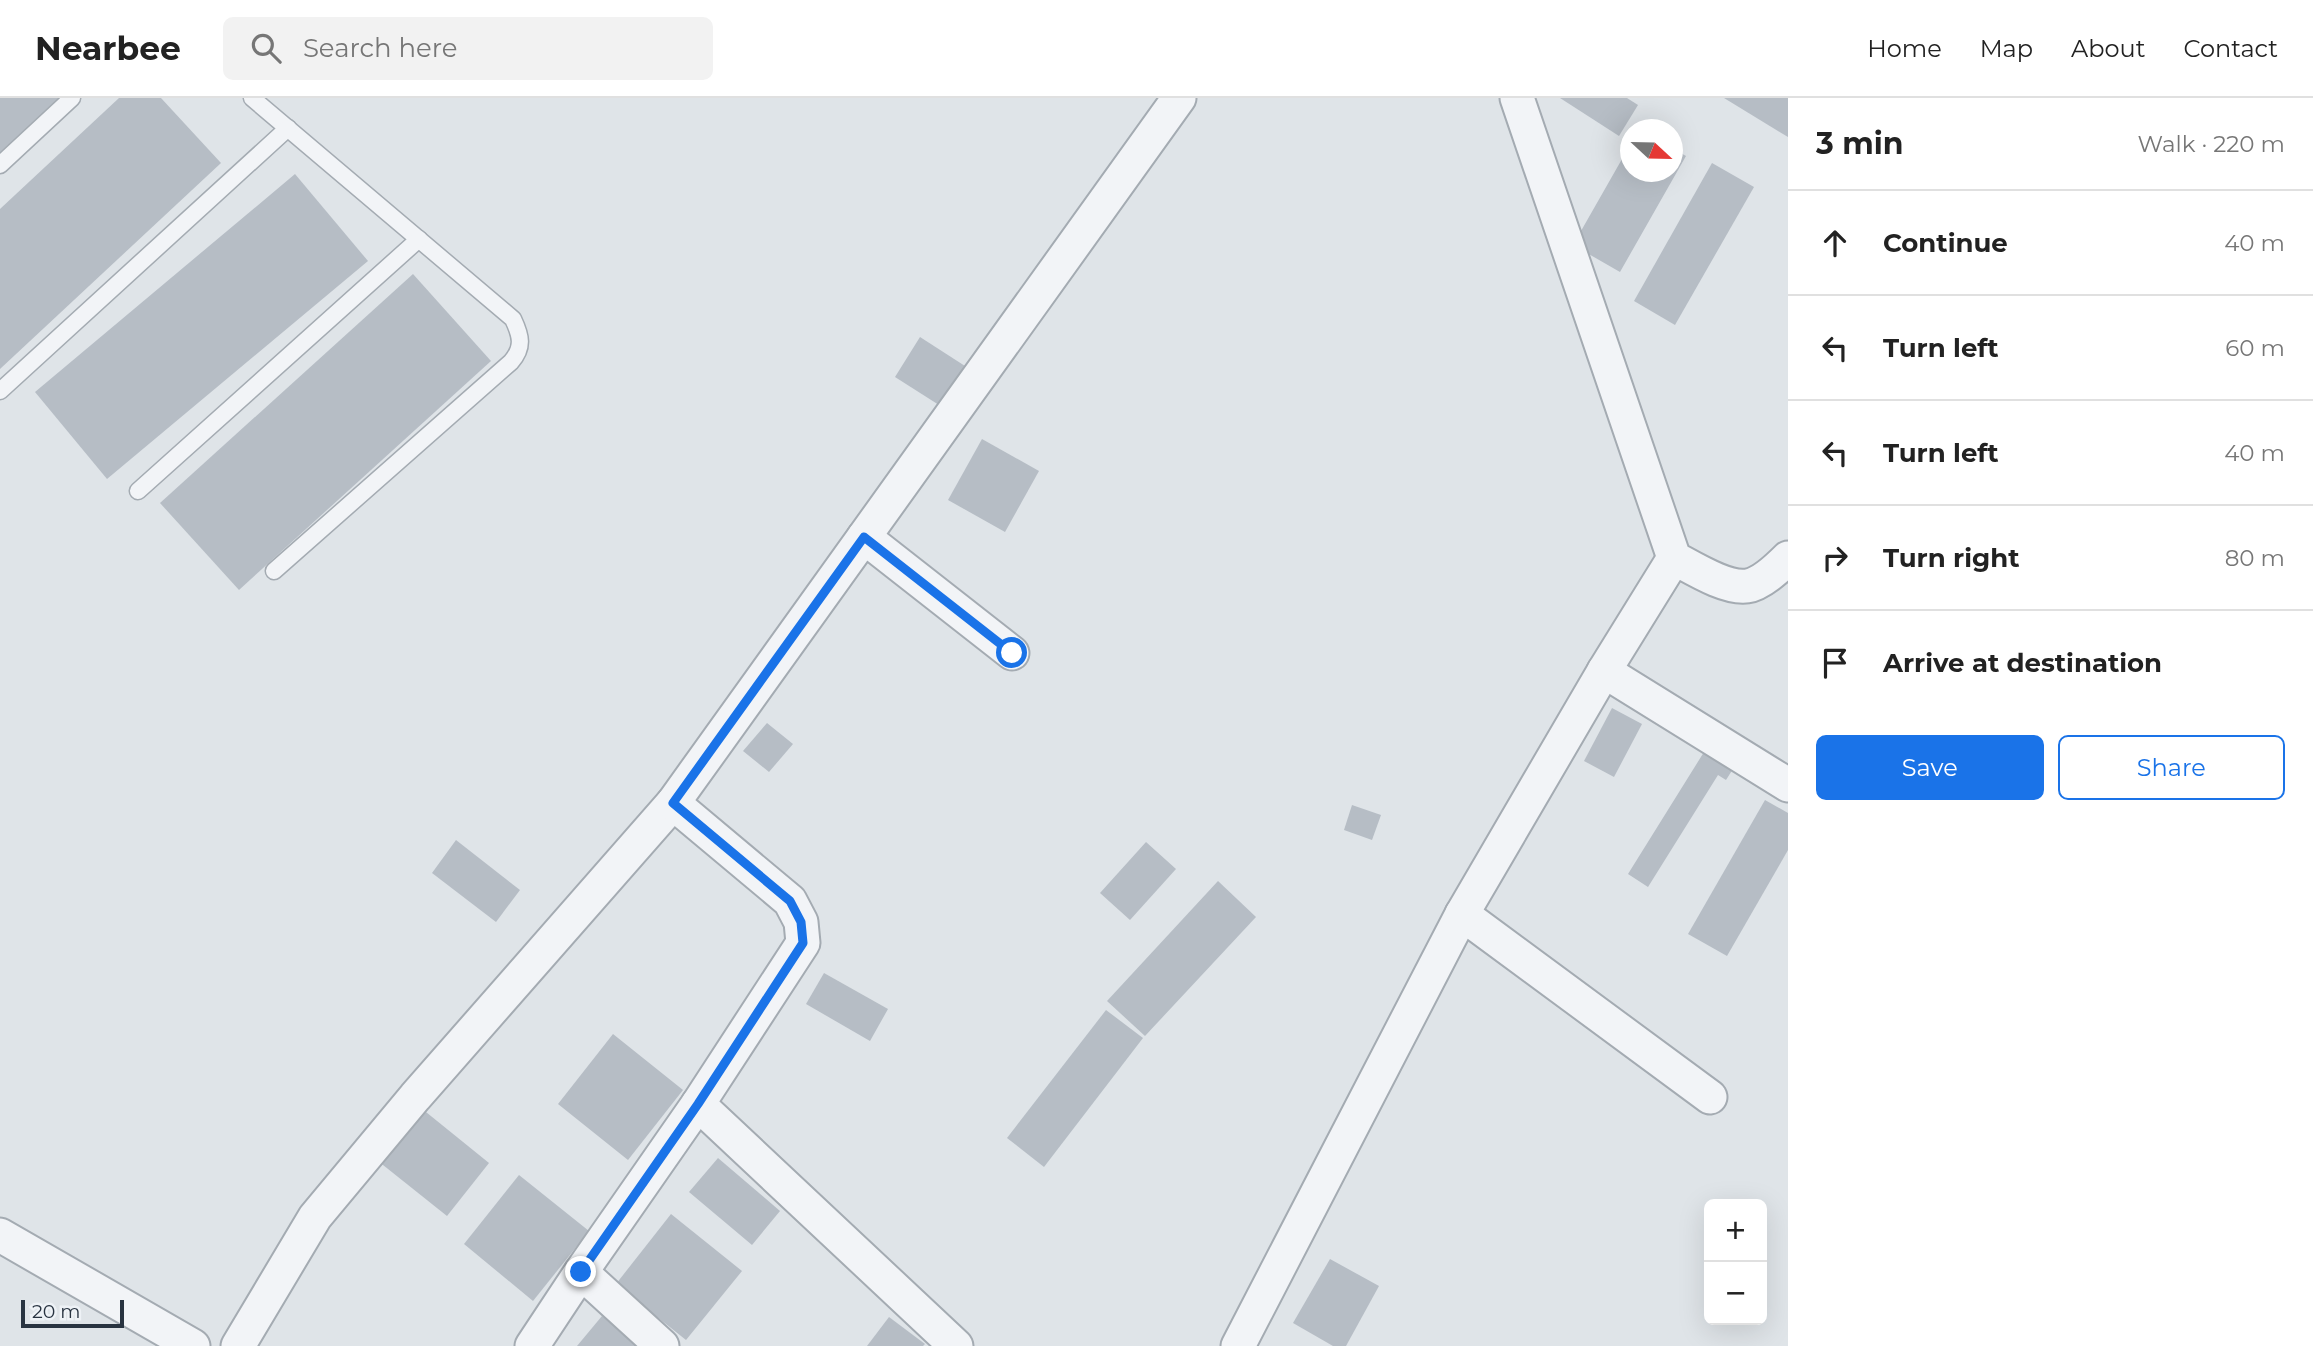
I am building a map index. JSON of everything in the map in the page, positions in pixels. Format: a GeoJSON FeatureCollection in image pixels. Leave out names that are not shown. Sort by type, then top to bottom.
{"type":"FeatureCollection","features":[{"type":"Feature","properties":{"kind":"street"},"geometry":{"type":"LineString","coordinates":[[238,1346],[315,1217],[415,1097],[673,803],[1179,98]]}},
{"type":"Feature","properties":{"kind":"street"},"geometry":{"type":"LineString","coordinates":[[1517,98],[1674,558],[1717,581],[1748,586],[1775,571],[1788,558]]}},
{"type":"Feature","properties":{"kind":"street"},"geometry":{"type":"LineString","coordinates":[[864,537],[1012,653]]}},
{"type":"Feature","properties":{"kind":"street"},"geometry":{"type":"LineString","coordinates":[[1238,1346],[1462,915],[1604,671],[1674,558]]}},
{"type":"Feature","properties":{"kind":"street"},"geometry":{"type":"LineString","coordinates":[[1604,671],[1788,785]]}},
{"type":"Feature","properties":{"kind":"street"},"geometry":{"type":"LineString","coordinates":[[532,1346],[698,1104],[803,943],[801,922],[790,901],[673,803]]}},
{"type":"Feature","properties":{"kind":"street"},"geometry":{"type":"LineString","coordinates":[[1462,915],[1710,1097]]}},
{"type":"Feature","properties":{"kind":"street"},"geometry":{"type":"LineString","coordinates":[[698,1104],[956,1346]]}},
{"type":"Feature","properties":{"kind":"street"},"geometry":{"type":"LineString","coordinates":[[0,1235],[192,1346]]}},
{"type":"Feature","properties":{"kind":"street"},"geometry":{"type":"LineString","coordinates":[[581,1272],[662,1346]]}},
{"type":"Feature","properties":{"kind":"lane"},"geometry":{"type":"LineString","coordinates":[[0,165],[72,98]]}},
{"type":"Feature","properties":{"kind":"lane"},"geometry":{"type":"LineString","coordinates":[[252,98],[513,319],[521,344],[518,353],[274,571]]}},
{"type":"Feature","properties":{"kind":"lane"},"geometry":{"type":"LineString","coordinates":[[0,391],[288,128]]}},
{"type":"Feature","properties":{"kind":"lane"},"geometry":{"type":"LineString","coordinates":[[138,491],[419,239]]}},
{"type":"Feature","properties":{"kind":"building"},"geometry":{"type":"Polygon","coordinates":[[[0,98],[59,98],[0,153],[0,98]]]}},
{"type":"Feature","properties":{"kind":"building"},"geometry":{"type":"Polygon","coordinates":[[[119,98],[161,98],[221,163],[0,369],[0,209],[119,98]]]}},
{"type":"Feature","properties":{"kind":"building"},"geometry":{"type":"Polygon","coordinates":[[[1560,98],[1627,98],[1638,105],[1629,119],[1620,119],[1619,136],[1560,98]]]}},
{"type":"Feature","properties":{"kind":"building"},"geometry":{"type":"Polygon","coordinates":[[[1724,98],[1788,98],[1788,137],[1724,98]]]}},
{"type":"Feature","properties":{"kind":"building"},"geometry":{"type":"Polygon","coordinates":[[[1620,163],[1620,182],[1671,182],[1620,272],[1573,245],[1620,163]]]}},
{"type":"Feature","properties":{"kind":"building"},"geometry":{"type":"Polygon","coordinates":[[[1712,163],[1754,187],[1675,325],[1634,301],[1712,163]]]}},
{"type":"Feature","properties":{"kind":"building"},"geometry":{"type":"Polygon","coordinates":[[[295,174],[368,261],[107,479],[35,392],[295,174]]]}},
{"type":"Feature","properties":{"kind":"building"},"geometry":{"type":"Polygon","coordinates":[[[413,274],[491,361],[239,590],[160,503],[413,274]]]}},
{"type":"Feature","properties":{"kind":"building"},"geometry":{"type":"Polygon","coordinates":[[[920,337],[965,366],[939,405],[895,377],[920,337]]]}},
{"type":"Feature","properties":{"kind":"building"},"geometry":{"type":"Polygon","coordinates":[[[982,439],[1039,471],[1005,532],[948,500],[982,439]]]}},
{"type":"Feature","properties":{"kind":"building"},"geometry":{"type":"Polygon","coordinates":[[[1612,708],[1642,724],[1614,777],[1584,761],[1612,708]]]}},
{"type":"Feature","properties":{"kind":"building"},"geometry":{"type":"Polygon","coordinates":[[[767,723],[793,744],[769,772],[743,751],[767,723]]]}},
{"type":"Feature","properties":{"kind":"building"},"geometry":{"type":"Polygon","coordinates":[[[1709,744],[1738,761],[1726,780],[1718,775],[1648,887],[1628,874],[1709,744]]]}},
{"type":"Feature","properties":{"kind":"building"},"geometry":{"type":"Polygon","coordinates":[[[1765,800],[1788,813],[1788,850],[1727,956],[1688,934],[1765,800]]]}},
{"type":"Feature","properties":{"kind":"building"},"geometry":{"type":"Polygon","coordinates":[[[1352,805],[1381,815],[1372,840],[1344,830],[1352,805]]]}},
{"type":"Feature","properties":{"kind":"building"},"geometry":{"type":"Polygon","coordinates":[[[456,840],[520,890],[496,922],[432,873],[456,840]]]}},
{"type":"Feature","properties":{"kind":"building"},"geometry":{"type":"Polygon","coordinates":[[[1146,842],[1176,869],[1130,920],[1100,893],[1146,842]]]}},
{"type":"Feature","properties":{"kind":"building"},"geometry":{"type":"Polygon","coordinates":[[[1218,881],[1256,917],[1145,1036],[1107,1001],[1218,881]]]}},
{"type":"Feature","properties":{"kind":"building"},"geometry":{"type":"Polygon","coordinates":[[[824,973],[888,1009],[870,1041],[806,1004],[824,973]]]}},
{"type":"Feature","properties":{"kind":"building"},"geometry":{"type":"Polygon","coordinates":[[[1106,1010],[1143,1038],[1044,1167],[1007,1138],[1106,1010]]]}},
{"type":"Feature","properties":{"kind":"building"},"geometry":{"type":"Polygon","coordinates":[[[613,1034],[683,1090],[628,1160],[558,1104],[613,1034]]]}},
{"type":"Feature","properties":{"kind":"building"},"geometry":{"type":"Polygon","coordinates":[[[421,1108],[489,1163],[447,1216],[378,1161],[421,1108]]]}},
{"type":"Feature","properties":{"kind":"building"},"geometry":{"type":"Polygon","coordinates":[[[718,1158],[780,1211],[752,1245],[689,1192],[718,1158]]]}},
{"type":"Feature","properties":{"kind":"building"},"geometry":{"type":"Polygon","coordinates":[[[519,1175],[589,1231],[533,1301],[464,1244],[519,1175]]]}},
{"type":"Feature","properties":{"kind":"building"},"geometry":{"type":"Polygon","coordinates":[[[671,1214],[742,1271],[686,1340],[616,1284],[671,1214]]]}},
{"type":"Feature","properties":{"kind":"building"},"geometry":{"type":"Polygon","coordinates":[[[1330,1259],[1379,1286],[1346,1346],[1333,1346],[1293,1323],[1330,1259]]]}},
{"type":"Feature","properties":{"kind":"building"},"geometry":{"type":"Polygon","coordinates":[[[602,1316],[640,1346],[577,1346],[602,1316]]]}},
{"type":"Feature","properties":{"kind":"building"},"geometry":{"type":"Polygon","coordinates":[[[889,1317],[925,1344],[867,1346],[889,1317]]]}},
{"type":"Feature","properties":{"kind":"route"},"geometry":{"type":"LineString","coordinates":[[581,1272],[698,1104],[803,943],[801,922],[790,901],[673,803],[864,537],[1012,653]]}}]}
